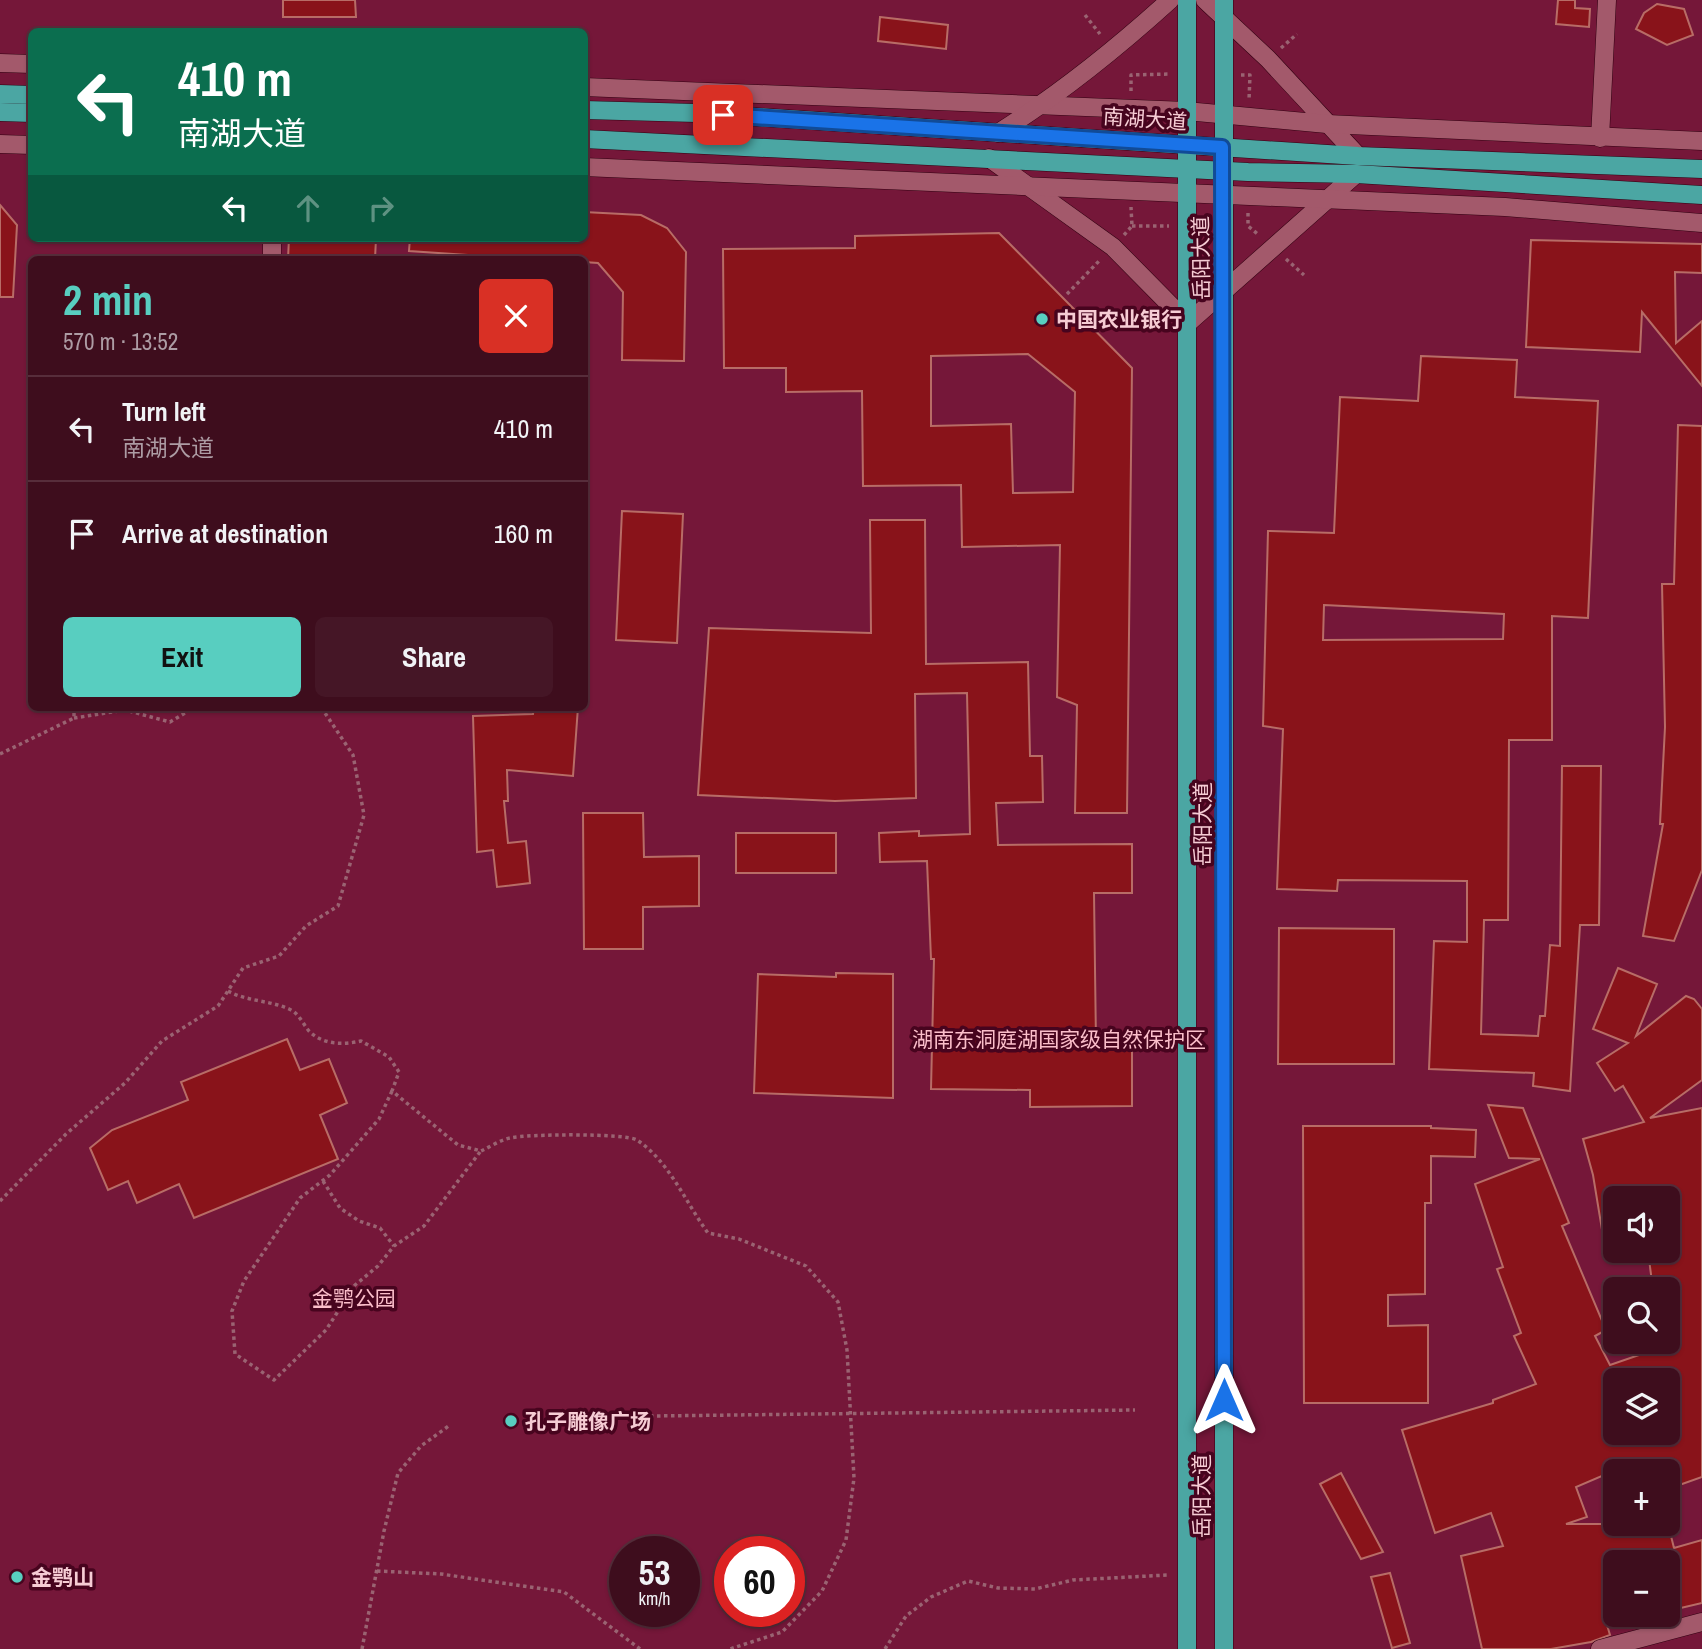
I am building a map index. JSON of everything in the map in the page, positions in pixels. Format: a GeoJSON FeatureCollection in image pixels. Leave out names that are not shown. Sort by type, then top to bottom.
{"type":"FeatureCollection","features":[{"type":"Feature","properties":{"kind":"main road"},"geometry":{"type":"LineString","coordinates":[[998,133],[1042,105],[1114,51],[1170,0]]}},
{"type":"Feature","properties":{"kind":"main road","name":"岳阳大道"},"geometry":{"type":"LineString","coordinates":[[1187,1649],[1188,323],[1185,145],[1188,0]]}},
{"type":"Feature","properties":{"kind":"main road"},"geometry":{"type":"LineString","coordinates":[[989,158],[1113,247],[1188,323],[1329,198],[1357,165],[1327,124],[1224,8],[1205,0]]}},
{"type":"Feature","properties":{"kind":"main road"},"geometry":{"type":"LineString","coordinates":[[1600,138],[1607,0]]}},
{"type":"Feature","properties":{"kind":"main road","name":"岳阳大道"},"geometry":{"type":"LineString","coordinates":[[1224,8],[1224,1649]]}},
{"type":"Feature","properties":{"kind":"main road"},"geometry":{"type":"LineString","coordinates":[[0,63],[28,64]]}},
{"type":"Feature","properties":{"kind":"main road"},"geometry":{"type":"LineString","coordinates":[[588,87],[1186,111],[1327,124],[1702,141]]}},
{"type":"Feature","properties":{"kind":"main road"},"geometry":{"type":"LineString","coordinates":[[0,94],[28,95]]}},
{"type":"Feature","properties":{"kind":"main road","name":"南湖大道"},"geometry":{"type":"LineString","coordinates":[[588,110],[696,113],[1222,147],[1357,165],[1702,195]]}},
{"type":"Feature","properties":{"kind":"main road"},"geometry":{"type":"LineString","coordinates":[[0,112],[28,113]]}},
{"type":"Feature","properties":{"kind":"main road","name":"南湖大道"},"geometry":{"type":"LineString","coordinates":[[588,139],[1222,170],[1357,165],[1702,169]]}},
{"type":"Feature","properties":{"kind":"main road"},"geometry":{"type":"LineString","coordinates":[[0,144],[28,145]]}},
{"type":"Feature","properties":{"kind":"main road"},"geometry":{"type":"LineString","coordinates":[[588,167],[1329,198],[1505,207],[1702,223]]}},
{"type":"Feature","properties":{"kind":"main road"},"geometry":{"type":"LineString","coordinates":[[1600,1649],[1702,1622]]}},
{"type":"Feature","properties":{"kind":"path"},"geometry":{"type":"LineString","coordinates":[[74,711],[74,719]]}},
{"type":"Feature","properties":{"kind":"path"},"geometry":{"type":"LineString","coordinates":[[0,754],[74,719],[119,711]]}},
{"type":"Feature","properties":{"kind":"path"},"geometry":{"type":"LineString","coordinates":[[129,711],[170,722],[188,711]]}},
{"type":"Feature","properties":{"kind":"path"},"geometry":{"type":"LineString","coordinates":[[0,1201],[66,1134],[125,1083],[162,1041],[218,1006],[243,968],[279,956],[306,926],[338,906],[364,815],[354,755],[324,711]]}},
{"type":"Feature","properties":{"kind":"path"},"geometry":{"type":"LineString","coordinates":[[228,991],[243,999],[261,1000],[294,1011],[311,1033],[340,1045],[361,1041],[388,1057],[399,1072],[379,1119],[323,1181],[300,1198],[244,1280],[232,1311],[235,1354],[274,1380],[326,1331],[355,1285],[378,1266],[394,1246],[424,1226],[481,1151],[508,1138],[550,1134],[635,1139],[668,1169],[685,1201],[708,1233],[739,1239],[806,1266],[838,1302],[847,1350],[851,1413],[853,1478],[846,1540],[822,1591],[782,1632],[730,1649]]}},
{"type":"Feature","properties":{"kind":"path"},"geometry":{"type":"LineString","coordinates":[[392,1091],[458,1145],[481,1151]]}},
{"type":"Feature","properties":{"kind":"path"},"geometry":{"type":"LineString","coordinates":[[323,1181],[340,1208],[359,1221],[380,1228],[394,1246]]}},
{"type":"Feature","properties":{"kind":"path"},"geometry":{"type":"LineString","coordinates":[[573,1417],[1135,1410]]}},
{"type":"Feature","properties":{"kind":"path"},"geometry":{"type":"LineString","coordinates":[[362,1649],[398,1473],[421,1446],[450,1425]]}},
{"type":"Feature","properties":{"kind":"path"},"geometry":{"type":"LineString","coordinates":[[377,1571],[441,1574],[564,1592],[639,1649]]}},
{"type":"Feature","properties":{"kind":"path"},"geometry":{"type":"LineString","coordinates":[[885,1649],[906,1616],[931,1597],[968,1581],[998,1588],[1035,1589],[1073,1580],[1187,1574]]}},
{"type":"Feature","properties":{"kind":"green space","name":"湖南东洞庭湖国家级自然保护区"},"geometry":{"type":"Polygon","coordinates":[[[0,0],[1702,0],[1702,1649],[0,1649],[0,0]]]}},
{"type":"Feature","properties":{"kind":"building"},"geometry":{"type":"Polygon","coordinates":[[[283,0],[355,0],[356,17],[283,17],[283,0]]]}},
{"type":"Feature","properties":{"kind":"building"},"geometry":{"type":"Polygon","coordinates":[[[1558,0],[1575,0],[1575,8],[1590,9],[1589,27],[1556,24],[1558,0]]]}},
{"type":"Feature","properties":{"kind":"building"},"geometry":{"type":"Polygon","coordinates":[[[1657,4],[1684,9],[1693,35],[1667,45],[1636,29],[1644,13],[1657,4]]]}},
{"type":"Feature","properties":{"kind":"building"},"geometry":{"type":"Polygon","coordinates":[[[880,17],[948,25],[946,49],[878,41],[880,17]]]}},
{"type":"Feature","properties":{"kind":"building"},"geometry":{"type":"Polygon","coordinates":[[[0,205],[17,225],[13,297],[0,297],[0,205]]]}},
{"type":"Feature","properties":{"kind":"building"},"geometry":{"type":"Polygon","coordinates":[[[588,212],[641,215],[667,228],[686,252],[684,361],[622,360],[623,292],[598,263],[588,262],[588,256],[483,256],[409,251],[410,242],[588,242],[588,212]]]}},
{"type":"Feature","properties":{"kind":"building"},"geometry":{"type":"Polygon","coordinates":[[[999,233],[1132,368],[1127,813],[1075,813],[1077,705],[1057,697],[1060,545],[962,547],[961,485],[863,486],[862,391],[786,392],[786,368],[724,368],[723,249],[855,248],[855,236],[999,233]],[[1028,354],[931,356],[931,426],[1011,424],[1013,493],[1073,492],[1075,392],[1028,354]]]}},
{"type":"Feature","properties":{"kind":"building"},"geometry":{"type":"Polygon","coordinates":[[[1531,240],[1702,244],[1702,273],[1675,272],[1676,343],[1702,321],[1702,386],[1642,312],[1640,352],[1526,347],[1531,240]]]}},
{"type":"Feature","properties":{"kind":"building"},"geometry":{"type":"Polygon","coordinates":[[[289,242],[376,242],[375,256],[288,256],[289,242]]]}},
{"type":"Feature","properties":{"kind":"building"},"geometry":{"type":"Polygon","coordinates":[[[1421,356],[1517,360],[1515,397],[1598,401],[1588,618],[1552,616],[1552,740],[1509,740],[1508,920],[1484,920],[1481,1034],[1538,1036],[1540,1016],[1545,1016],[1550,945],[1560,946],[1562,766],[1601,766],[1599,925],[1580,925],[1570,1091],[1533,1086],[1534,1073],[1429,1069],[1434,941],[1467,942],[1467,881],[1338,880],[1337,891],[1277,889],[1283,729],[1263,726],[1268,531],[1334,533],[1340,397],[1418,401],[1421,356]],[[1324,605],[1323,640],[1503,639],[1504,614],[1324,605]]]}},
{"type":"Feature","properties":{"kind":"building"},"geometry":{"type":"Polygon","coordinates":[[[1678,425],[1702,426],[1702,870],[1674,941],[1643,936],[1663,824],[1660,824],[1665,727],[1662,584],[1674,584],[1678,425]]]}},
{"type":"Feature","properties":{"kind":"building"},"geometry":{"type":"Polygon","coordinates":[[[622,511],[683,514],[677,643],[616,640],[622,511]]]}},
{"type":"Feature","properties":{"kind":"building"},"geometry":{"type":"Polygon","coordinates":[[[870,520],[925,520],[926,664],[1028,662],[1030,756],[1042,756],[1043,802],[996,803],[998,845],[1132,844],[1132,893],[1094,893],[1096,1043],[1132,1042],[1132,1106],[1030,1107],[1030,1090],[931,1089],[934,959],[931,959],[927,861],[880,862],[879,833],[919,831],[919,836],[970,834],[967,693],[915,694],[916,798],[835,801],[698,795],[709,628],[871,633],[870,520]]]}},
{"type":"Feature","properties":{"kind":"building"},"geometry":{"type":"Polygon","coordinates":[[[533,711],[578,711],[573,776],[507,770],[508,801],[504,801],[508,843],[526,841],[530,883],[497,887],[493,850],[477,852],[473,716],[533,714],[533,711]]]}},
{"type":"Feature","properties":{"kind":"building"},"geometry":{"type":"Polygon","coordinates":[[[583,813],[643,813],[644,857],[699,856],[699,906],[643,907],[643,949],[584,949],[583,813]]]}},
{"type":"Feature","properties":{"kind":"building"},"geometry":{"type":"Polygon","coordinates":[[[736,833],[836,833],[836,873],[736,873],[736,833]]]}},
{"type":"Feature","properties":{"kind":"building"},"geometry":{"type":"Polygon","coordinates":[[[1279,928],[1394,929],[1394,1064],[1278,1064],[1279,928]]]}},
{"type":"Feature","properties":{"kind":"building"},"geometry":{"type":"Polygon","coordinates":[[[1618,968],[1657,984],[1636,1036],[1686,996],[1694,999],[1702,1009],[1702,1080],[1650,1118],[1702,1108],[1702,1477],[1680,1485],[1680,1459],[1603,1459],[1603,1475],[1576,1487],[1587,1517],[1566,1524],[1603,1524],[1603,1536],[1671,1536],[1674,1548],[1702,1540],[1702,1603],[1680,1608],[1680,1550],[1603,1550],[1603,1627],[1608,1627],[1610,1635],[1591,1642],[1551,1649],[1482,1649],[1461,1556],[1503,1546],[1491,1513],[1435,1533],[1402,1430],[1493,1403],[1493,1400],[1536,1384],[1514,1336],[1521,1333],[1497,1269],[1503,1267],[1475,1184],[1540,1159],[1509,1158],[1488,1105],[1523,1108],[1569,1223],[1562,1226],[1603,1323],[1603,1332],[1595,1336],[1610,1365],[1642,1354],[1680,1354],[1680,1277],[1651,1277],[1650,1263],[1680,1263],[1680,1186],[1603,1186],[1603,1236],[1593,1175],[1583,1139],[1644,1122],[1623,1086],[1615,1091],[1597,1063],[1628,1043],[1593,1029],[1618,968]]]}},
{"type":"Feature","properties":{"kind":"building"},"geometry":{"type":"Polygon","coordinates":[[[836,973],[893,974],[893,1098],[754,1093],[758,974],[836,977],[836,973]]]}},
{"type":"Feature","properties":{"kind":"building"},"geometry":{"type":"Polygon","coordinates":[[[287,1039],[300,1070],[329,1059],[347,1103],[320,1115],[338,1159],[194,1218],[179,1184],[137,1203],[128,1181],[108,1190],[90,1148],[112,1130],[188,1100],[181,1082],[287,1039]]]}},
{"type":"Feature","properties":{"kind":"building"},"geometry":{"type":"Polygon","coordinates":[[[1303,1126],[1431,1126],[1476,1130],[1475,1157],[1431,1156],[1431,1203],[1425,1203],[1425,1294],[1388,1295],[1388,1326],[1428,1325],[1428,1403],[1304,1403],[1303,1126]]]}},
{"type":"Feature","properties":{"kind":"building"},"geometry":{"type":"Polygon","coordinates":[[[1341,1473],[1383,1552],[1361,1559],[1320,1484],[1341,1473]]]}},
{"type":"Feature","properties":{"kind":"building"},"geometry":{"type":"Polygon","coordinates":[[[1390,1573],[1410,1643],[1392,1648],[1371,1577],[1390,1573]]]}},
{"type":"Feature","properties":{"kind":"place","name":"中国农业银行"},"geometry":{"type":"Point","coordinates":[1042,319]}},
{"type":"Feature","properties":{"kind":"place","name":"孔子雕像广场"},"geometry":{"type":"Point","coordinates":[511,1421]}},
{"type":"Feature","properties":{"kind":"place","name":"金鹗山"},"geometry":{"type":"Point","coordinates":[17,1577]}},
{"type":"Feature","properties":{"kind":"route"},"geometry":{"type":"LineString","coordinates":[[723,115],[1222,147],[1224,1400]]}},
{"type":"Feature","properties":{"kind":"park label","name":"金鹗公园"},"geometry":{"type":"Point","coordinates":[354,1298]}}]}
